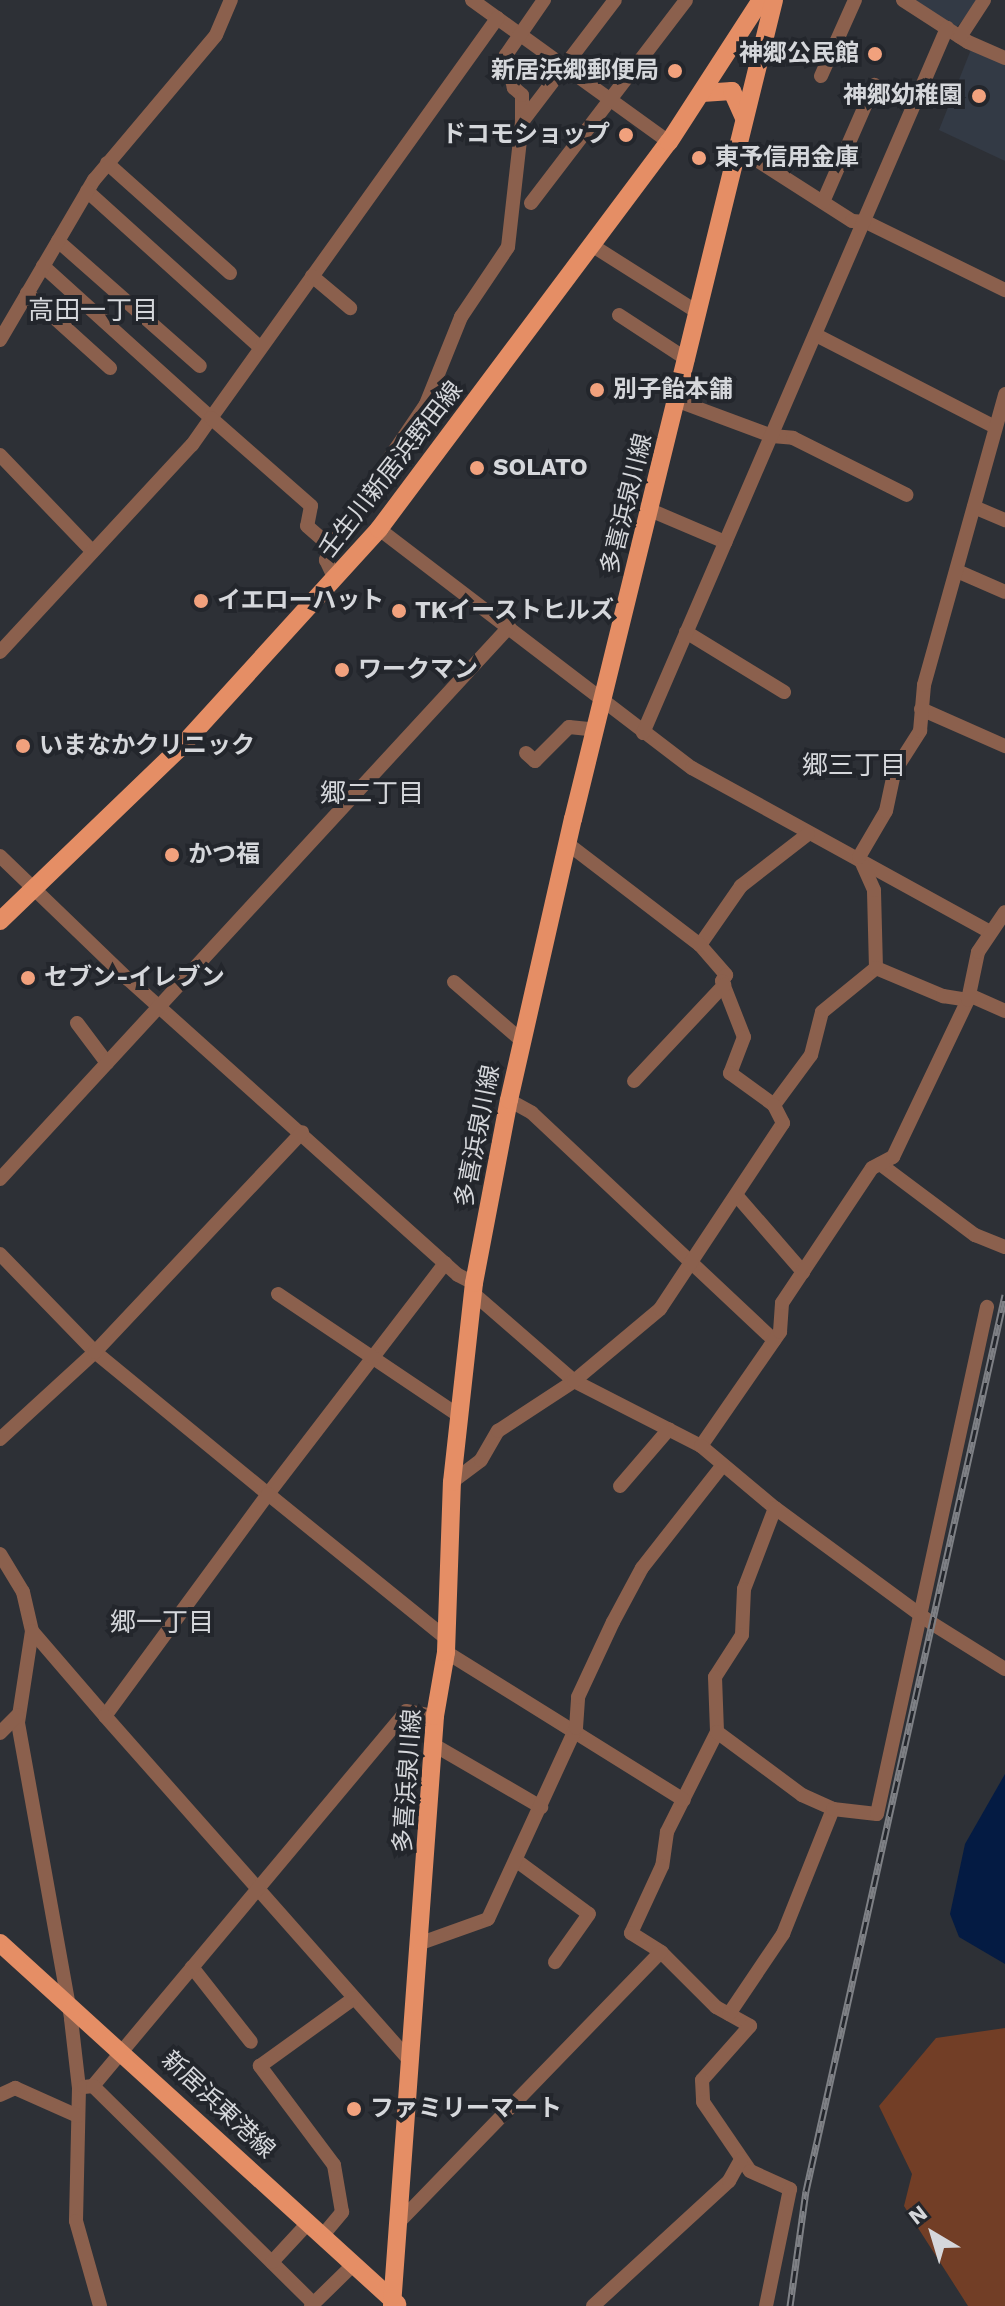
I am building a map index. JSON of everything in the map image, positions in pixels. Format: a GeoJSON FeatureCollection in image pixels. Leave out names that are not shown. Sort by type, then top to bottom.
{"type":"FeatureCollection","features":[{"type":"Feature","properties":{"kind":"main road","name":"壬生川新居浜野田線"},"geometry":{"type":"LineString","coordinates":[[0,921],[38,889],[188,739],[379,529],[669,142],[761,0]]}},
{"type":"Feature","properties":{"kind":"main road","name":"多喜浜泉川線"},"geometry":{"type":"LineString","coordinates":[[395,2304],[435,1716],[446,1645],[452,1482],[474,1288],[522,1041],[774,0]]}},
{"type":"Feature","properties":{"kind":"main road"},"geometry":{"type":"LineString","coordinates":[[702,93],[732,91],[745,121]]}},
{"type":"Feature","properties":{"kind":"main road","name":"新居浜東港線"},"geometry":{"type":"LineString","coordinates":[[0,1943],[67,2005],[122,2050],[395,2304]]}},
{"type":"Feature","properties":{"kind":"street"},"geometry":{"type":"LineString","coordinates":[[0,340],[87,191],[107,163],[216,35],[231,0]]}},
{"type":"Feature","properties":{"kind":"street"},"geometry":{"type":"LineString","coordinates":[[472,0],[669,142]]}},
{"type":"Feature","properties":{"kind":"street"},"geometry":{"type":"LineString","coordinates":[[335,579],[326,560],[330,546],[426,404],[465,308],[508,247],[522,122],[522,95],[514,88],[506,55],[544,0]]}},
{"type":"Feature","properties":{"kind":"street"},"geometry":{"type":"LineString","coordinates":[[522,122],[615,0]]}},
{"type":"Feature","properties":{"kind":"street"},"geometry":{"type":"LineString","coordinates":[[531,203],[612,101],[686,0]]}},
{"type":"Feature","properties":{"kind":"street"},"geometry":{"type":"LineString","coordinates":[[821,76],[855,0]]}},
{"type":"Feature","properties":{"kind":"street"},"geometry":{"type":"LineString","coordinates":[[903,0],[954,32],[1005,58]]}},
{"type":"Feature","properties":{"kind":"street"},"geometry":{"type":"LineString","coordinates":[[643,733],[866,222],[954,32],[984,0]]}},
{"type":"Feature","properties":{"kind":"street"},"geometry":{"type":"LineString","coordinates":[[0,652],[192,445],[497,18]]}},
{"type":"Feature","properties":{"kind":"street"},"geometry":{"type":"LineString","coordinates":[[823,202],[874,85]]}},
{"type":"Feature","properties":{"kind":"street"},"geometry":{"type":"LineString","coordinates":[[738,148],[852,221],[866,222],[1005,290]]}},
{"type":"Feature","properties":{"kind":"street"},"geometry":{"type":"LineString","coordinates":[[107,163],[230,273]]}},
{"type":"Feature","properties":{"kind":"street"},"geometry":{"type":"LineString","coordinates":[[87,191],[261,348]]}},
{"type":"Feature","properties":{"kind":"street"},"geometry":{"type":"LineString","coordinates":[[58,241],[200,366]]}},
{"type":"Feature","properties":{"kind":"street"},"geometry":{"type":"LineString","coordinates":[[593,246],[699,313]]}},
{"type":"Feature","properties":{"kind":"street"},"geometry":{"type":"LineString","coordinates":[[43,266],[311,506],[307,526],[330,546]]}},
{"type":"Feature","properties":{"kind":"street"},"geometry":{"type":"LineString","coordinates":[[312,276],[350,308]]}},
{"type":"Feature","properties":{"kind":"street"},"geometry":{"type":"LineString","coordinates":[[27,293],[110,368]]}},
{"type":"Feature","properties":{"kind":"street"},"geometry":{"type":"LineString","coordinates":[[619,315],[688,360]]}},
{"type":"Feature","properties":{"kind":"street"},"geometry":{"type":"LineString","coordinates":[[816,335],[995,427]]}},
{"type":"Feature","properties":{"kind":"street"},"geometry":{"type":"LineString","coordinates":[[858,860],[886,811],[894,772],[920,731],[926,674],[1004,399]]}},
{"type":"Feature","properties":{"kind":"street"},"geometry":{"type":"LineString","coordinates":[[678,401],[772,436],[793,438],[907,495]]}},
{"type":"Feature","properties":{"kind":"street"},"geometry":{"type":"LineString","coordinates":[[0,455],[92,551]]}},
{"type":"Feature","properties":{"kind":"street"},"geometry":{"type":"LineString","coordinates":[[974,507],[1005,520]]}},
{"type":"Feature","properties":{"kind":"street"},"geometry":{"type":"LineString","coordinates":[[650,510],[725,542]]}},
{"type":"Feature","properties":{"kind":"street"},"geometry":{"type":"LineString","coordinates":[[379,529],[692,768],[990,932]]}},
{"type":"Feature","properties":{"kind":"street"},"geometry":{"type":"LineString","coordinates":[[957,571],[1005,592]]}},
{"type":"Feature","properties":{"kind":"street"},"geometry":{"type":"LineString","coordinates":[[0,1179],[509,627]]}},
{"type":"Feature","properties":{"kind":"street"},"geometry":{"type":"LineString","coordinates":[[686,632],[784,692]]}},
{"type":"Feature","properties":{"kind":"street"},"geometry":{"type":"LineString","coordinates":[[921,709],[1005,746]]}},
{"type":"Feature","properties":{"kind":"street"},"geometry":{"type":"LineString","coordinates":[[526,753],[535,761],[569,727],[596,730]]}},
{"type":"Feature","properties":{"kind":"street"},"geometry":{"type":"LineString","coordinates":[[700,945],[741,886],[808,834]]}},
{"type":"Feature","properties":{"kind":"street"},"geometry":{"type":"LineString","coordinates":[[568,844],[700,945],[726,975],[724,985],[634,1081]]}},
{"type":"Feature","properties":{"kind":"street"},"geometry":{"type":"LineString","coordinates":[[0,856],[38,889],[128,979],[161,1004],[574,1381],[701,1446],[775,1508],[919,1614],[1005,1669]]}},
{"type":"Feature","properties":{"kind":"street"},"geometry":{"type":"LineString","coordinates":[[858,860],[874,890],[876,968]]}},
{"type":"Feature","properties":{"kind":"street"},"geometry":{"type":"LineString","coordinates":[[701,1446],[780,1332],[782,1303],[872,1168],[893,1157],[968,998],[978,952],[1005,912]]}},
{"type":"Feature","properties":{"kind":"street"},"geometry":{"type":"LineString","coordinates":[[876,968],[943,996],[968,998],[1005,1011]]}},
{"type":"Feature","properties":{"kind":"street"},"geometry":{"type":"LineString","coordinates":[[774,1105],[811,1055],[822,1012],[876,968]]}},
{"type":"Feature","properties":{"kind":"street"},"geometry":{"type":"LineString","coordinates":[[454,982],[522,1041]]}},
{"type":"Feature","properties":{"kind":"street"},"geometry":{"type":"LineString","coordinates":[[452,1482],[481,1460],[498,1431],[574,1381],[660,1309],[783,1123],[774,1105],[730,1073],[744,1037],[724,985]]}},
{"type":"Feature","properties":{"kind":"street"},"geometry":{"type":"LineString","coordinates":[[77,1023],[107,1063]]}},
{"type":"Feature","properties":{"kind":"street"},"geometry":{"type":"LineString","coordinates":[[509,1100],[532,1113],[774,1340]]}},
{"type":"Feature","properties":{"kind":"street"},"geometry":{"type":"LineString","coordinates":[[0,1439],[95,1352],[302,1132]]}},
{"type":"Feature","properties":{"kind":"street"},"geometry":{"type":"LineString","coordinates":[[880,1164],[975,1235],[1005,1247]]}},
{"type":"Feature","properties":{"kind":"street"},"geometry":{"type":"LineString","coordinates":[[737,1196],[803,1272]]}},
{"type":"Feature","properties":{"kind":"street"},"geometry":{"type":"LineString","coordinates":[[0,1254],[95,1352],[446,1645],[684,1800]]}},
{"type":"Feature","properties":{"kind":"street"},"geometry":{"type":"LineString","coordinates":[[105,1716],[268,1494],[445,1263]]}},
{"type":"Feature","properties":{"kind":"street"},"geometry":{"type":"LineString","coordinates":[[278,1294],[461,1417]]}},
{"type":"Feature","properties":{"kind":"street"},"geometry":{"type":"LineString","coordinates":[[717,1732],[791,1788],[833,1809],[877,1814],[987,1307]]}},
{"type":"Feature","properties":{"kind":"street"},"geometry":{"type":"LineString","coordinates":[[620,1486],[669,1429]]}},
{"type":"Feature","properties":{"kind":"street"},"geometry":{"type":"LineString","coordinates":[[421,1943],[488,1919],[576,1728],[578,1697],[642,1568],[722,1466]]}},
{"type":"Feature","properties":{"kind":"street"},"geometry":{"type":"LineString","coordinates":[[766,2306],[790,2189],[750,2171],[703,2102],[702,2080],[750,2026],[700,1995],[661,1952],[631,1933],[662,1866],[667,1832],[717,1732],[715,1677],[742,1635],[744,1589],[775,1508]]}},
{"type":"Feature","properties":{"kind":"street"},"geometry":{"type":"LineString","coordinates":[[0,1554],[23,1592],[32,1631],[18,1715],[67,2005],[86,2087],[78,2116],[76,2221],[100,2306]]}},
{"type":"Feature","properties":{"kind":"street"},"geometry":{"type":"LineString","coordinates":[[32,1631],[411,2062]]}},
{"type":"Feature","properties":{"kind":"street"},"geometry":{"type":"LineString","coordinates":[[86,2087],[122,2050],[406,1711],[435,1716]]}},
{"type":"Feature","properties":{"kind":"street"},"geometry":{"type":"LineString","coordinates":[[0,1733],[18,1715]]}},
{"type":"Feature","properties":{"kind":"street"},"geometry":{"type":"LineString","coordinates":[[434,1745],[541,1807]]}},
{"type":"Feature","properties":{"kind":"street"},"geometry":{"type":"LineString","coordinates":[[729,2014],[783,1934],[833,1809]]}},
{"type":"Feature","properties":{"kind":"street"},"geometry":{"type":"LineString","coordinates":[[517,1861],[589,1914],[555,1962]]}},
{"type":"Feature","properties":{"kind":"street"},"geometry":{"type":"LineString","coordinates":[[401,2220],[661,1952]]}},
{"type":"Feature","properties":{"kind":"street"},"geometry":{"type":"LineString","coordinates":[[192,1967],[251,2042]]}},
{"type":"Feature","properties":{"kind":"street"},"geometry":{"type":"LineString","coordinates":[[272,2262],[342,2212],[334,2165],[260,2066],[353,1999]]}},
{"type":"Feature","properties":{"kind":"street"},"geometry":{"type":"LineString","coordinates":[[86,2087],[272,2262],[313,2305],[354,2264]]}},
{"type":"Feature","properties":{"kind":"street"},"geometry":{"type":"LineString","coordinates":[[0,2095],[15,2088],[78,2116]]}},
{"type":"Feature","properties":{"kind":"street"},"geometry":{"type":"LineString","coordinates":[[593,2306],[729,2181],[741,2159]]}},
{"type":"Feature","properties":{"kind":"shaded area"},"geometry":{"type":"Polygon","coordinates":[[[912,0],[980,0],[956,28],[912,0]]]}},
{"type":"Feature","properties":{"kind":"shaded area","name":"神郷幼稚園"},"geometry":{"type":"Polygon","coordinates":[[[972,47],[1005,62],[1005,161],[939,130],[972,47]]]}},
{"type":"Feature","properties":{"kind":"shaded area"},"geometry":{"type":"Polygon","coordinates":[[[1005,2028],[1005,2306],[968,2306],[904,2206],[912,2174],[879,2106],[936,2038],[1005,2028]]]}},
{"type":"Feature","properties":{"kind":"water"},"geometry":{"type":"Polygon","coordinates":[[[1005,1774],[1005,1964],[959,1937],[950,1914],[965,1844],[1005,1774]]]}},
{"type":"Feature","properties":{"kind":"railway"},"geometry":{"type":"LineString","coordinates":[[790,2306],[806,2191],[1005,1295]]}},
{"type":"Feature","properties":{"kind":"place","name":"神郷公民館"},"geometry":{"type":"Point","coordinates":[875,54]}},
{"type":"Feature","properties":{"kind":"place","name":"新居浜郷郵便局"},"geometry":{"type":"Point","coordinates":[675,71]}},
{"type":"Feature","properties":{"kind":"place","name":"神郷幼稚園"},"geometry":{"type":"Point","coordinates":[979,96]}},
{"type":"Feature","properties":{"kind":"place","name":"ドコモショップ"},"geometry":{"type":"Point","coordinates":[626,135]}},
{"type":"Feature","properties":{"kind":"place","name":"東予信用金庫"},"geometry":{"type":"Point","coordinates":[699,158]}},
{"type":"Feature","properties":{"kind":"place","name":"別子飴本舗"},"geometry":{"type":"Point","coordinates":[597,390]}},
{"type":"Feature","properties":{"kind":"place","name":"SOLATO"},"geometry":{"type":"Point","coordinates":[477,468]}},
{"type":"Feature","properties":{"kind":"place","name":"イエローハット"},"geometry":{"type":"Point","coordinates":[201,601]}},
{"type":"Feature","properties":{"kind":"place","name":"TKイーストヒルズ"},"geometry":{"type":"Point","coordinates":[399,611]}},
{"type":"Feature","properties":{"kind":"place","name":"ワークマン"},"geometry":{"type":"Point","coordinates":[342,670]}},
{"type":"Feature","properties":{"kind":"place","name":"いまなかクリニック"},"geometry":{"type":"Point","coordinates":[23,746]}},
{"type":"Feature","properties":{"kind":"place","name":"かつ福"},"geometry":{"type":"Point","coordinates":[172,855]}},
{"type":"Feature","properties":{"kind":"place","name":"セブン-イレブン"},"geometry":{"type":"Point","coordinates":[28,978]}},
{"type":"Feature","properties":{"kind":"place","name":"ファミリーマート"},"geometry":{"type":"Point","coordinates":[354,2109]}},
{"type":"Feature","properties":{"kind":"district","name":"高田一丁目"},"geometry":{"type":"Point","coordinates":[93,311]}},
{"type":"Feature","properties":{"kind":"district","name":"郷三丁目"},"geometry":{"type":"Point","coordinates":[854,766]}},
{"type":"Feature","properties":{"kind":"district","name":"郷二丁目"},"geometry":{"type":"Point","coordinates":[372,794]}},
{"type":"Feature","properties":{"kind":"district","name":"郷一丁目"},"geometry":{"type":"Point","coordinates":[162,1623]}}]}
